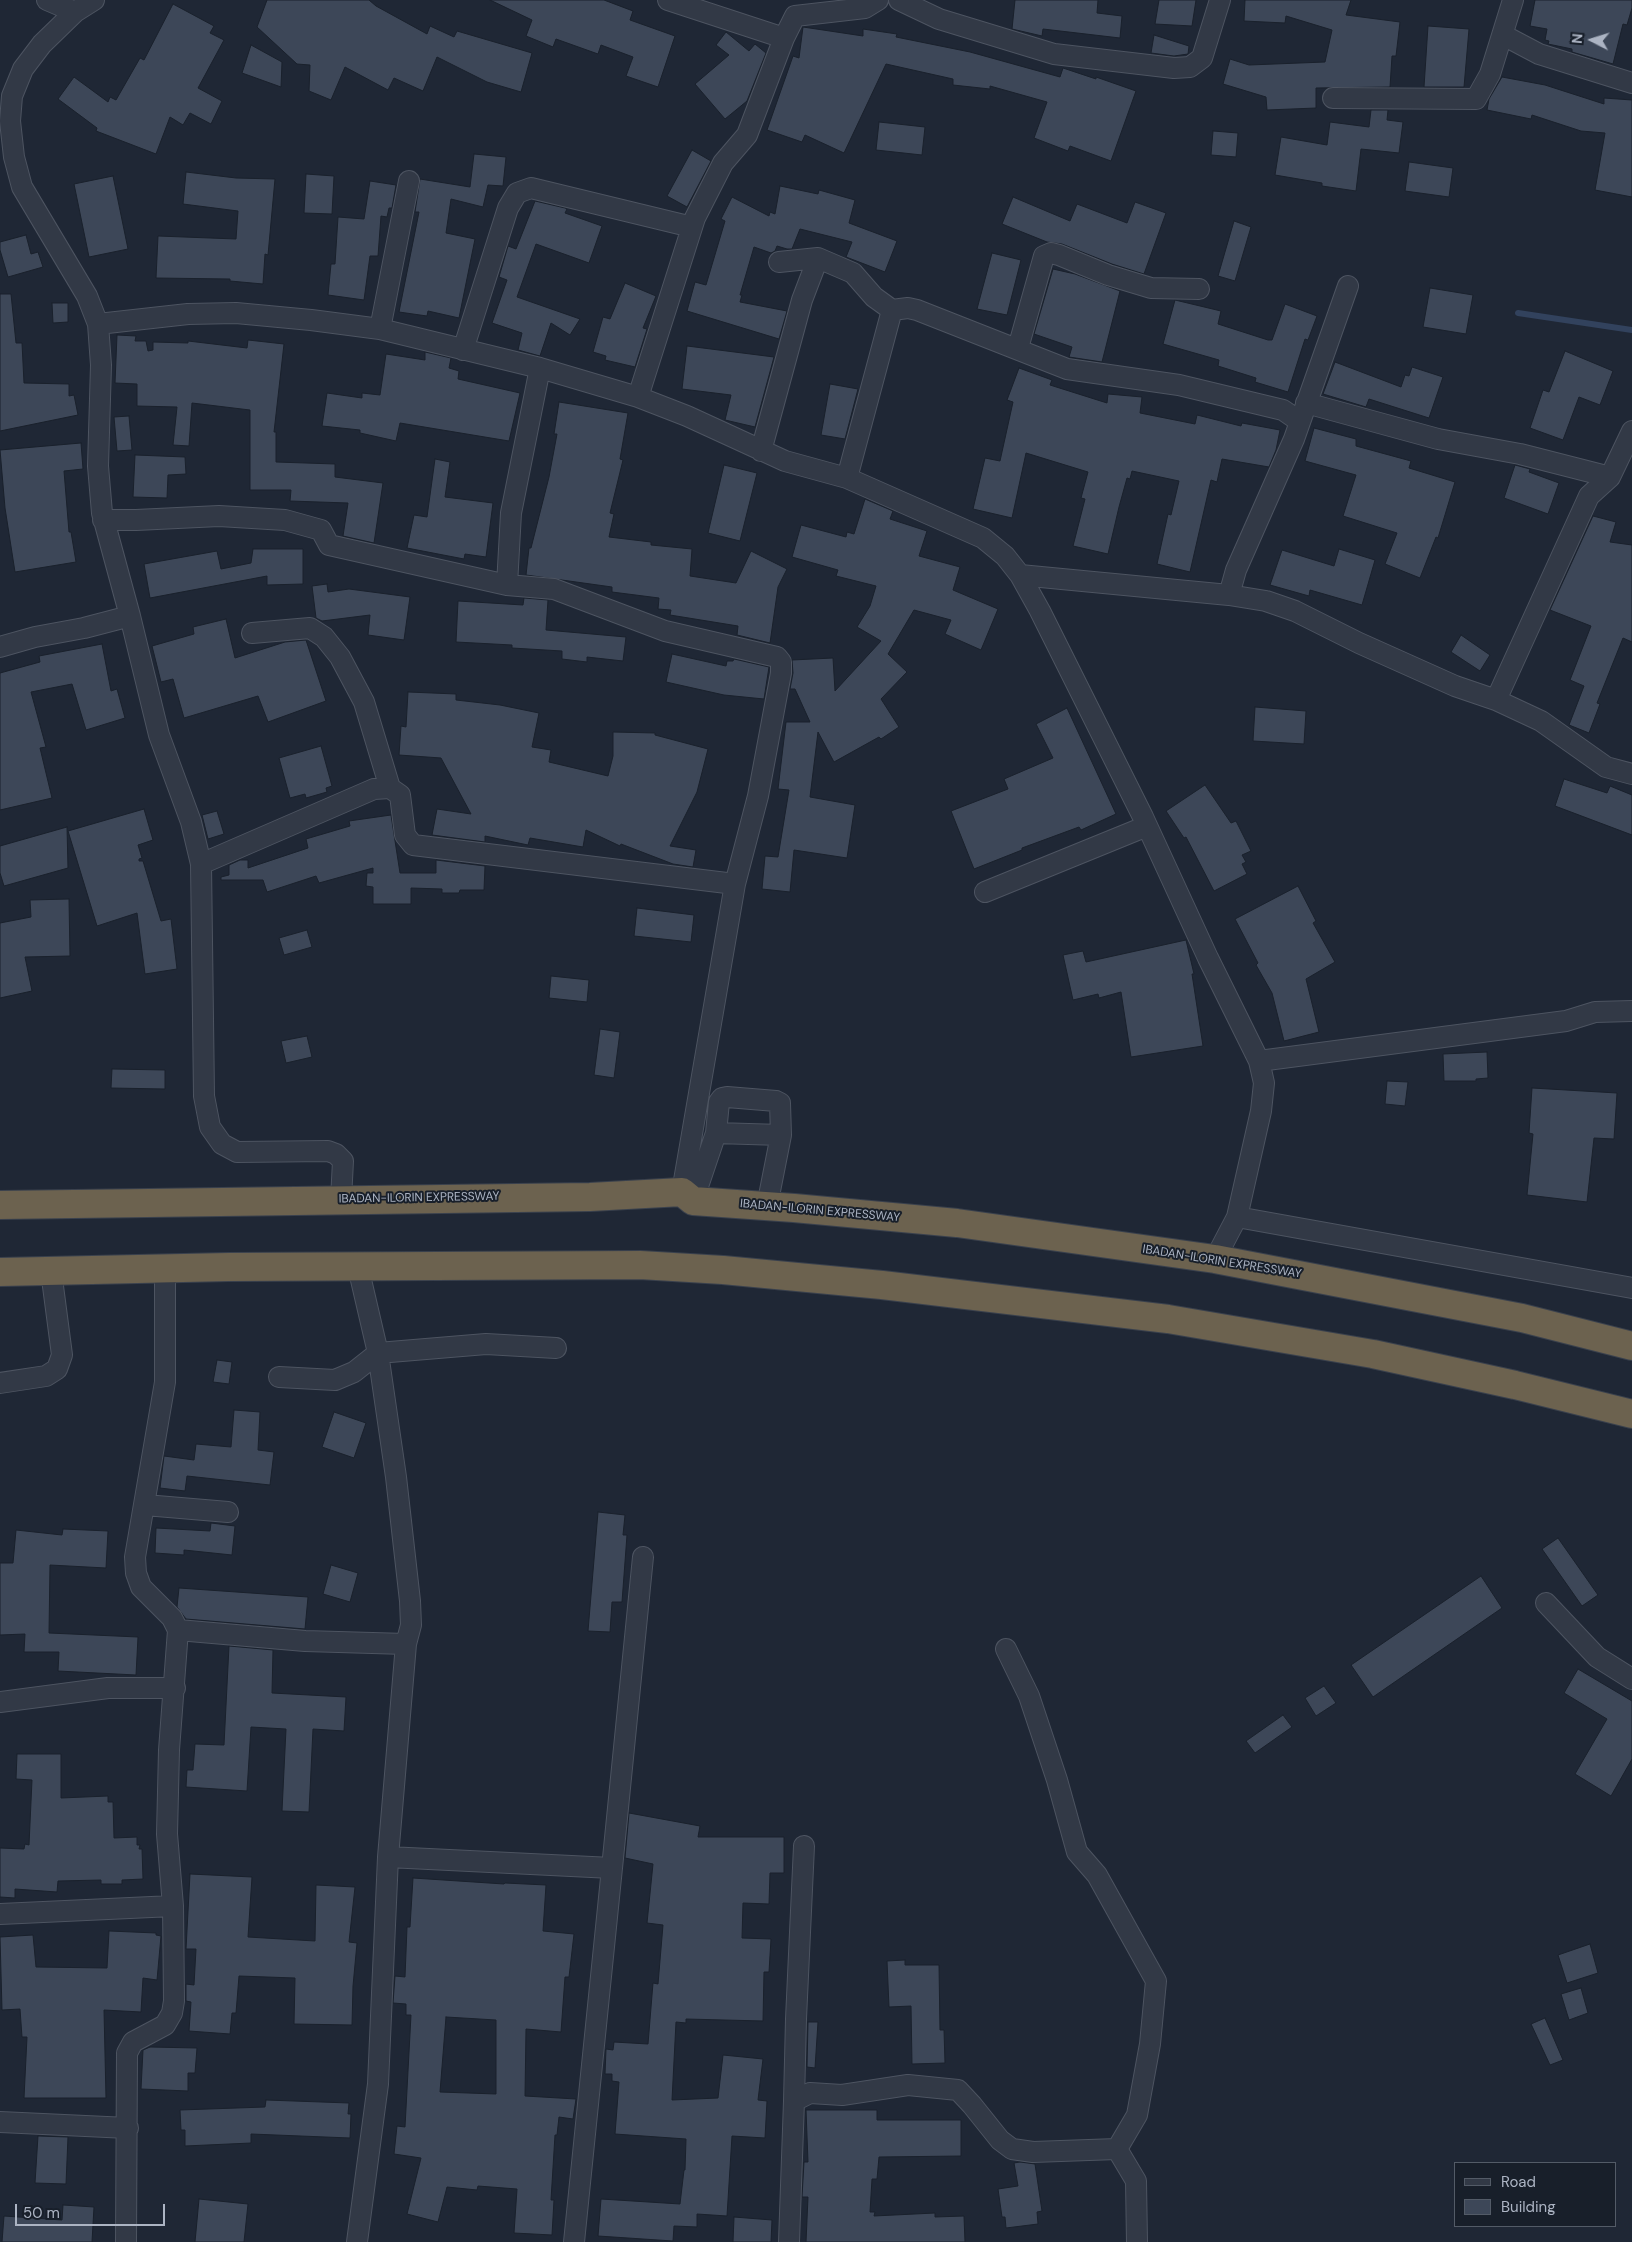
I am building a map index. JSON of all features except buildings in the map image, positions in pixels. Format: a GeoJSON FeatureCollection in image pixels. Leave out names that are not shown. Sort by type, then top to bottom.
{"type":"FeatureCollection","features":[{"type":"Feature","properties":{"kind":"highway","name":"IBADAN-ILORIN EXPRESSWAY"},"geometry":{"type":"LineString","coordinates":[[0,1205],[341,1199],[688,1196],[767,1206],[957,1224],[1215,1259],[1522,1318],[1632,1346]]}},
{"type":"Feature","properties":{"kind":"highway"},"geometry":{"type":"LineString","coordinates":[[0,1272],[165,1268],[640,1265],[753,1273],[982,1296],[1168,1319],[1307,1342],[1515,1385],[1632,1414]]}},
{"type":"Feature","properties":{"kind":"street"},"geometry":{"type":"LineString","coordinates":[[47,0],[75,12]]}},
{"type":"Feature","properties":{"kind":"street"},"geometry":{"type":"LineString","coordinates":[[94,0],[75,12],[42,44],[6,96],[14,157],[22,187],[87,296],[98,324],[101,366],[98,466],[103,520],[130,616],[159,735],[191,822],[202,864],[204,1096],[210,1127],[222,1144],[237,1152],[328,1151],[336,1154],[343,1161],[341,1199]]}},
{"type":"Feature","properties":{"kind":"street"},"geometry":{"type":"LineString","coordinates":[[668,0],[784,38]]}},
{"type":"Feature","properties":{"kind":"street"},"geometry":{"type":"LineString","coordinates":[[638,397],[692,227],[723,163],[747,136],[784,38],[795,16],[865,8],[878,0]]}},
{"type":"Feature","properties":{"kind":"street"},"geometry":{"type":"LineString","coordinates":[[899,0],[939,19],[1054,54],[1174,68],[1190,67],[1202,58],[1220,0]]}},
{"type":"Feature","properties":{"kind":"street"},"geometry":{"type":"LineString","coordinates":[[1333,98],[1476,99],[1490,74],[1513,0]]}},
{"type":"Feature","properties":{"kind":"street"},"geometry":{"type":"LineString","coordinates":[[1503,35],[1540,54],[1632,84]]}},
{"type":"Feature","properties":{"kind":"street"},"geometry":{"type":"LineString","coordinates":[[380,328],[408,181]]}},
{"type":"Feature","properties":{"kind":"street"},"geometry":{"type":"LineString","coordinates":[[463,350],[508,208],[517,193],[531,188],[692,227]]}},
{"type":"Feature","properties":{"kind":"street"},"geometry":{"type":"LineString","coordinates":[[1018,348],[1044,256],[1051,253],[1059,254],[1108,275],[1151,288],[1199,289]]}},
{"type":"Feature","properties":{"kind":"street"},"geometry":{"type":"LineString","coordinates":[[760,451],[802,300],[818,258]]}},
{"type":"Feature","properties":{"kind":"street"},"geometry":{"type":"LineString","coordinates":[[779,262],[818,258],[853,273],[874,297],[892,310],[908,308],[917,310],[1018,348],[1067,369],[1179,385],[1283,410],[1302,412],[1520,454],[1610,477]]}},
{"type":"Feature","properties":{"kind":"street"},"geometry":{"type":"LineString","coordinates":[[1229,595],[1236,570],[1264,508],[1302,412],[1348,286]]}},
{"type":"Feature","properties":{"kind":"street"},"geometry":{"type":"LineString","coordinates":[[847,478],[892,310]]}},
{"type":"Feature","properties":{"kind":"street"},"geometry":{"type":"LineString","coordinates":[[98,324],[188,314],[236,313],[380,328],[540,368],[638,397],[687,416],[785,461],[847,478],[983,538],[1005,556],[1020,575],[1148,826],[1208,958],[1259,1061],[1264,1083],[1261,1111],[1237,1217],[1215,1259]]}},
{"type":"Feature","properties":{"kind":"street"},"geometry":{"type":"LineString","coordinates":[[507,585],[511,513],[540,368]]}},
{"type":"Feature","properties":{"kind":"street"},"geometry":{"type":"LineString","coordinates":[[1496,700],[1588,496],[1610,477],[1632,431]]}},
{"type":"Feature","properties":{"kind":"street"},"geometry":{"type":"LineString","coordinates":[[103,520],[219,516],[285,520],[321,530],[329,545],[507,585],[554,590],[665,631],[777,657],[781,662],[781,673],[758,796],[735,884],[688,1196]]}},
{"type":"Feature","properties":{"kind":"street"},"geometry":{"type":"LineString","coordinates":[[1020,575],[1229,595],[1266,602],[1295,611],[1359,643],[1455,686],[1496,700],[1541,721],[1606,767],[1632,774]]}},
{"type":"Feature","properties":{"kind":"street"},"geometry":{"type":"LineString","coordinates":[[0,648],[34,637],[84,628],[130,616]]}},
{"type":"Feature","properties":{"kind":"street"},"geometry":{"type":"LineString","coordinates":[[252,633],[310,628],[324,637],[340,657],[364,702],[390,788]]}},
{"type":"Feature","properties":{"kind":"street"},"geometry":{"type":"LineString","coordinates":[[202,864],[374,789],[390,788],[400,794],[406,835],[414,845],[735,884]]}},
{"type":"Feature","properties":{"kind":"street"},"geometry":{"type":"LineString","coordinates":[[985,892],[1148,826]]}},
{"type":"Feature","properties":{"kind":"street"},"geometry":{"type":"LineString","coordinates":[[1259,1061],[1566,1021],[1595,1012],[1632,1012]]}},
{"type":"Feature","properties":{"kind":"street"},"geometry":{"type":"LineString","coordinates":[[688,1196],[716,1132],[719,1102],[722,1098],[776,1101],[780,1103],[781,1135],[767,1206]]}},
{"type":"Feature","properties":{"kind":"street"},"geometry":{"type":"LineString","coordinates":[[716,1132],[781,1135]]}},
{"type":"Feature","properties":{"kind":"street"},"geometry":{"type":"LineString","coordinates":[[1237,1217],[1632,1288]]}},
{"type":"Feature","properties":{"kind":"street"},"geometry":{"type":"LineString","coordinates":[[357,2242],[378,2084],[388,1857],[406,1644],[411,1625],[396,1477],[378,1353],[358,1267]]}},
{"type":"Feature","properties":{"kind":"street"},"geometry":{"type":"LineString","coordinates":[[126,2242],[127,2052],[133,2042],[165,2025],[172,2013],[174,2001],[173,1906],[167,1834],[169,1750],[178,1630],[172,1618],[141,1587],[136,1573],[135,1557],[165,1382],[165,1268]]}},
{"type":"Feature","properties":{"kind":"street"},"geometry":{"type":"LineString","coordinates":[[0,1383],[46,1376],[57,1369],[62,1355],[51,1271]]}},
{"type":"Feature","properties":{"kind":"street"},"geometry":{"type":"LineString","coordinates":[[279,1377],[335,1380],[354,1372],[378,1353],[486,1344],[556,1348]]}},
{"type":"Feature","properties":{"kind":"street"},"geometry":{"type":"LineString","coordinates":[[145,1505],[228,1512]]}},
{"type":"Feature","properties":{"kind":"street"},"geometry":{"type":"LineString","coordinates":[[574,2242],[642,1557]]}},
{"type":"Feature","properties":{"kind":"street"},"geometry":{"type":"LineString","coordinates":[[1546,1603],[1597,1657],[1632,1679]]}},
{"type":"Feature","properties":{"kind":"street"},"geometry":{"type":"LineString","coordinates":[[178,1630],[305,1641],[406,1644]]}},
{"type":"Feature","properties":{"kind":"street"},"geometry":{"type":"LineString","coordinates":[[1006,1649],[1029,1696],[1057,1780],[1077,1852],[1096,1875],[1156,1981],[1150,2044],[1137,2115],[1117,2149]]}},
{"type":"Feature","properties":{"kind":"street"},"geometry":{"type":"LineString","coordinates":[[0,1702],[108,1688],[175,1688]]}},
{"type":"Feature","properties":{"kind":"street"},"geometry":{"type":"LineString","coordinates":[[789,2242],[804,1846]]}},
{"type":"Feature","properties":{"kind":"street"},"geometry":{"type":"LineString","coordinates":[[388,1857],[612,1868]]}},
{"type":"Feature","properties":{"kind":"street"},"geometry":{"type":"LineString","coordinates":[[0,1914],[173,1906]]}},
{"type":"Feature","properties":{"kind":"street"},"geometry":{"type":"LineString","coordinates":[[794,2101],[810,2093],[842,2095],[908,2085],[958,2090],[1000,2140],[1012,2149],[1033,2152],[1117,2149]]}},
{"type":"Feature","properties":{"kind":"street"},"geometry":{"type":"LineString","coordinates":[[0,2122],[128,2128]]}},
{"type":"Feature","properties":{"kind":"street"},"geometry":{"type":"LineString","coordinates":[[1117,2149],[1136,2181],[1137,2242]]}},
{"type":"Feature","properties":{"kind":"waterway"},"geometry":{"type":"LineString","coordinates":[[1518,313],[1632,330]]}}]}
